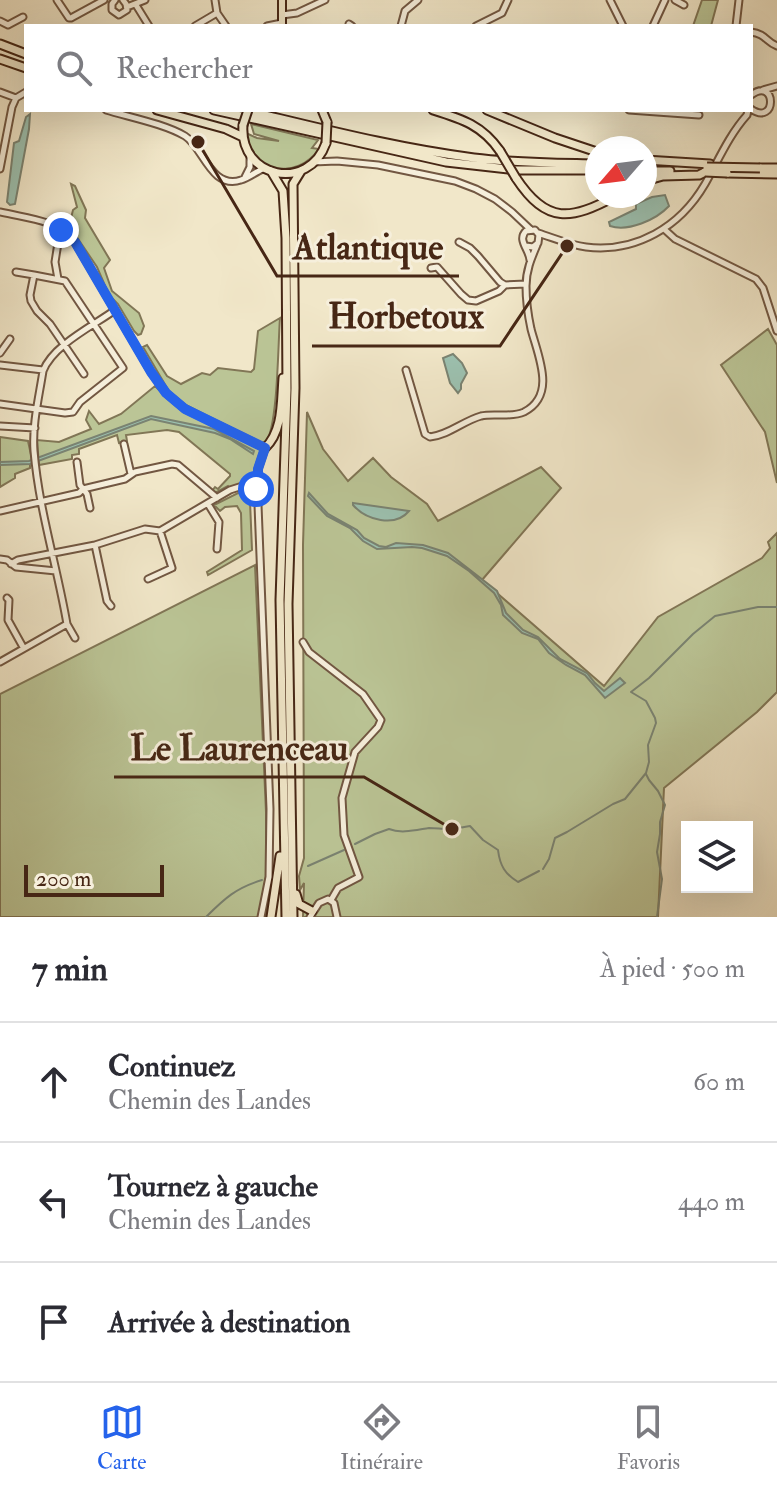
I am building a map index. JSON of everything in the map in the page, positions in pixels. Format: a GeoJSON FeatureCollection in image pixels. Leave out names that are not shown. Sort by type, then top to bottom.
{"type":"FeatureCollection","features":[{"type":"Feature","properties":{"kind":"highway"},"geometry":{"type":"LineString","coordinates":[[0,46],[24,55]]}},
{"type":"Feature","properties":{"kind":"highway"},"geometry":{"type":"LineString","coordinates":[[0,57],[24,65]]}},
{"type":"Feature","properties":{"kind":"highway"},"geometry":{"type":"LineString","coordinates":[[164,112],[226,129],[243,137]]}},
{"type":"Feature","properties":{"kind":"highway"},"geometry":{"type":"LineString","coordinates":[[223,112],[446,162],[516,170],[585,167]]}},
{"type":"Feature","properties":{"kind":"highway"},"geometry":{"type":"LineString","coordinates":[[246,112],[243,137],[250,155],[268,170],[283,191],[286,210],[287,369],[280,586],[286,917]]}},
{"type":"Feature","properties":{"kind":"highway"},"geometry":{"type":"LineString","coordinates":[[255,112],[447,154],[585,166]]}},
{"type":"Feature","properties":{"kind":"highway"},"geometry":{"type":"LineString","coordinates":[[293,917],[288,572],[295,360],[293,184],[325,145],[326,121],[323,112]]}},
{"type":"Feature","properties":{"kind":"highway"},"geometry":{"type":"LineString","coordinates":[[326,121],[331,112]]}},
{"type":"Feature","properties":{"kind":"highway"},"geometry":{"type":"LineString","coordinates":[[439,112],[480,129],[492,140],[516,178],[537,203],[556,213],[571,214],[591,208]]}},
{"type":"Feature","properties":{"kind":"highway"},"geometry":{"type":"LineString","coordinates":[[492,112],[585,148]]}},
{"type":"Feature","properties":{"kind":"highway"},"geometry":{"type":"LineString","coordinates":[[657,166],[777,171]]}},
{"type":"Feature","properties":{"kind":"highway"},"geometry":{"type":"LineString","coordinates":[[707,168],[727,173],[777,171]]}},
{"type":"Feature","properties":{"kind":"highway"},"geometry":{"type":"LineString","coordinates":[[657,178],[699,175],[707,168]]}},
{"type":"Feature","properties":{"kind":"highway"},"geometry":{"type":"LineString","coordinates":[[268,170],[286,174],[301,171]]}},
{"type":"Feature","properties":{"kind":"highway"},"geometry":{"type":"LineString","coordinates":[[265,448],[276,431],[283,377],[287,369]]}},
{"type":"Feature","properties":{"kind":"highway"},"geometry":{"type":"LineString","coordinates":[[271,917],[280,850],[284,844]]}},
{"type":"Feature","properties":{"kind":"highway"},"geometry":{"type":"LineString","coordinates":[[292,867],[297,902],[311,914]]}},
{"type":"Feature","properties":{"kind":"main road"},"geometry":{"type":"LineString","coordinates":[[282,0],[282,24]]}},
{"type":"Feature","properties":{"kind":"street"},"geometry":{"type":"LineString","coordinates":[[57,0],[69,18],[104,0],[113,2],[114,13],[119,15],[125,13],[127,7],[123,0]]}},
{"type":"Feature","properties":{"kind":"street"},"geometry":{"type":"LineString","coordinates":[[127,7],[145,0]]}},
{"type":"Feature","properties":{"kind":"street"},"geometry":{"type":"LineString","coordinates":[[215,0],[217,13],[225,24]]}},
{"type":"Feature","properties":{"kind":"street"},"geometry":{"type":"LineString","coordinates":[[282,15],[297,13],[325,0]]}},
{"type":"Feature","properties":{"kind":"street"},"geometry":{"type":"LineString","coordinates":[[402,24],[405,11],[418,0]]}},
{"type":"Feature","properties":{"kind":"street"},"geometry":{"type":"LineString","coordinates":[[481,24],[502,13],[508,0]]}},
{"type":"Feature","properties":{"kind":"street"},"geometry":{"type":"LineString","coordinates":[[610,0],[622,24]]}},
{"type":"Feature","properties":{"kind":"street"},"geometry":{"type":"LineString","coordinates":[[654,24],[665,0]]}},
{"type":"Feature","properties":{"kind":"street"},"geometry":{"type":"LineString","coordinates":[[675,0],[684,5]]}},
{"type":"Feature","properties":{"kind":"street"},"geometry":{"type":"LineString","coordinates":[[736,24],[739,0]]}},
{"type":"Feature","properties":{"kind":"street"},"geometry":{"type":"LineString","coordinates":[[136,5],[148,24]]}},
{"type":"Feature","properties":{"kind":"street"},"geometry":{"type":"LineString","coordinates":[[198,24],[217,13]]}},
{"type":"Feature","properties":{"kind":"street"},"geometry":{"type":"LineString","coordinates":[[0,21],[8,25],[23,17]]}},
{"type":"Feature","properties":{"kind":"street"},"geometry":{"type":"LineString","coordinates":[[753,32],[763,35],[777,46]]}},
{"type":"Feature","properties":{"kind":"street"},"geometry":{"type":"LineString","coordinates":[[753,93],[776,87],[768,110],[753,112]]}},
{"type":"Feature","properties":{"kind":"street"},"geometry":{"type":"LineString","coordinates":[[762,90],[772,101]]}},
{"type":"Feature","properties":{"kind":"street"},"geometry":{"type":"LineString","coordinates":[[0,92],[16,98]]}},
{"type":"Feature","properties":{"kind":"street"},"geometry":{"type":"LineString","coordinates":[[0,169],[12,107],[16,98],[24,93]]}},
{"type":"Feature","properties":{"kind":"street"},"geometry":{"type":"LineString","coordinates":[[112,112],[181,134],[194,144],[208,167],[231,181],[268,170]]}},
{"type":"Feature","properties":{"kind":"street"},"geometry":{"type":"LineString","coordinates":[[674,112],[699,115]]}},
{"type":"Feature","properties":{"kind":"street"},"geometry":{"type":"LineString","coordinates":[[313,162],[378,165],[455,181],[485,193],[538,233],[583,247],[605,248],[630,244],[664,229],[685,211],[748,112]]}},
{"type":"Feature","properties":{"kind":"street"},"geometry":{"type":"LineString","coordinates":[[325,145],[329,156],[337,161]]}},
{"type":"Feature","properties":{"kind":"street"},"geometry":{"type":"LineString","coordinates":[[245,178],[250,167],[250,155]]}},
{"type":"Feature","properties":{"kind":"street"},"geometry":{"type":"LineString","coordinates":[[0,212],[46,221],[67,234],[75,242],[159,386],[185,409],[265,448],[260,462],[258,489],[270,809],[269,877],[261,917]]}},
{"type":"Feature","properties":{"kind":"street"},"geometry":{"type":"LineString","coordinates":[[519,220],[522,241],[530,260]]}},
{"type":"Feature","properties":{"kind":"street"},"geometry":{"type":"LineString","coordinates":[[523,234],[530,229]]}},
{"type":"Feature","properties":{"kind":"street"},"geometry":{"type":"LineString","coordinates":[[664,229],[675,239],[756,279],[763,288],[777,331]]}},
{"type":"Feature","properties":{"kind":"street"},"geometry":{"type":"LineString","coordinates":[[406,370],[425,434],[430,437],[481,416],[517,414],[534,405],[542,392],[543,375],[528,313],[526,284],[530,260],[538,244],[538,233]]}},
{"type":"Feature","properties":{"kind":"street"},"geometry":{"type":"LineString","coordinates":[[526,246],[531,247],[550,237]]}},
{"type":"Feature","properties":{"kind":"street"},"geometry":{"type":"LineString","coordinates":[[459,242],[470,248],[500,282],[505,285],[526,284]]}},
{"type":"Feature","properties":{"kind":"street"},"geometry":{"type":"LineString","coordinates":[[58,243],[55,262],[58,279]]}},
{"type":"Feature","properties":{"kind":"street"},"geometry":{"type":"LineString","coordinates":[[431,268],[437,267],[468,300],[476,301],[505,285]]}},
{"type":"Feature","properties":{"kind":"street"},"geometry":{"type":"LineString","coordinates":[[16,272],[65,281],[123,368],[80,402],[73,412]]}},
{"type":"Feature","properties":{"kind":"street"},"geometry":{"type":"LineString","coordinates":[[34,275],[31,301],[84,374]]}},
{"type":"Feature","properties":{"kind":"street"},"geometry":{"type":"LineString","coordinates":[[75,638],[67,624],[42,502],[34,453],[35,428],[43,371],[49,359],[115,310]]}},
{"type":"Feature","properties":{"kind":"street"},"geometry":{"type":"LineString","coordinates":[[0,353],[10,339]]}},
{"type":"Feature","properties":{"kind":"street"},"geometry":{"type":"LineString","coordinates":[[0,365],[43,371]]}},
{"type":"Feature","properties":{"kind":"street"},"geometry":{"type":"LineString","coordinates":[[0,404],[65,413],[83,412]]}},
{"type":"Feature","properties":{"kind":"street"},"geometry":{"type":"LineString","coordinates":[[0,426],[35,428]]}},
{"type":"Feature","properties":{"kind":"street"},"geometry":{"type":"LineString","coordinates":[[124,444],[131,474]]}},
{"type":"Feature","properties":{"kind":"street"},"geometry":{"type":"LineString","coordinates":[[77,462],[90,508]]}},
{"type":"Feature","properties":{"kind":"street"},"geometry":{"type":"LineString","coordinates":[[0,511],[79,493],[83,489],[125,479],[131,474],[172,464],[178,465],[217,498]]}},
{"type":"Feature","properties":{"kind":"street"},"geometry":{"type":"LineString","coordinates":[[11,564],[95,545],[145,529],[160,531],[230,490],[258,481]]}},
{"type":"Feature","properties":{"kind":"street"},"geometry":{"type":"LineString","coordinates":[[247,486],[258,489]]}},
{"type":"Feature","properties":{"kind":"street"},"geometry":{"type":"LineString","coordinates":[[208,504],[219,522],[217,549]]}},
{"type":"Feature","properties":{"kind":"street"},"geometry":{"type":"LineString","coordinates":[[148,579],[172,568],[160,531]]}},
{"type":"Feature","properties":{"kind":"street"},"geometry":{"type":"LineString","coordinates":[[95,545],[107,601],[111,606]]}},
{"type":"Feature","properties":{"kind":"street"},"geometry":{"type":"LineString","coordinates":[[0,559],[22,568],[56,571]]}},
{"type":"Feature","properties":{"kind":"street"},"geometry":{"type":"LineString","coordinates":[[7,598],[8,620],[23,647]]}},
{"type":"Feature","properties":{"kind":"street"},"geometry":{"type":"LineString","coordinates":[[0,662],[67,624]]}},
{"type":"Feature","properties":{"kind":"street"},"geometry":{"type":"LineString","coordinates":[[303,642],[309,652],[363,694],[381,720],[355,752],[342,798],[344,835],[359,877],[341,885],[331,900]]}},
{"type":"Feature","properties":{"kind":"street"},"geometry":{"type":"LineString","coordinates":[[311,914],[322,901],[331,900]]}},
{"type":"Feature","properties":{"kind":"street"},"geometry":{"type":"LineString","coordinates":[[331,900],[336,906],[337,917]]}},
{"type":"Feature","properties":{"kind":"shaded area"},"geometry":{"type":"Polygon","coordinates":[[[702,0],[718,0],[712,24],[694,24],[702,0]]]}},
{"type":"Feature","properties":{"kind":"shaded area"},"geometry":{"type":"Polygon","coordinates":[[[30,114],[15,204],[10,205],[7,202],[14,143],[19,141],[26,117],[30,114]]]}},
{"type":"Feature","properties":{"kind":"shaded area"},"geometry":{"type":"Polygon","coordinates":[[[251,124],[318,140],[312,148],[319,149],[299,166],[287,169],[266,165],[250,147],[246,133],[279,141],[254,134],[251,124]]]}},
{"type":"Feature","properties":{"kind":"shaded area"},"geometry":{"type":"Polygon","coordinates":[[[71,184],[75,186],[86,210],[85,218],[110,260],[104,268],[112,291],[139,313],[144,326],[141,334],[134,331],[109,295],[97,267],[74,233],[62,223],[71,218],[77,207],[71,184]]]}},
{"type":"Feature","properties":{"kind":"shaded area"},"geometry":{"type":"Polygon","coordinates":[[[665,195],[669,206],[657,216],[633,226],[610,226],[609,222],[636,208],[657,208],[657,196],[665,195]]]}},
{"type":"Feature","properties":{"kind":"shaded area"},"geometry":{"type":"Polygon","coordinates":[[[280,318],[275,402],[266,442],[260,443],[182,403],[170,393],[143,347],[147,345],[167,376],[181,384],[202,373],[210,375],[218,368],[251,372],[254,369],[258,331],[280,318]]]}},
{"type":"Feature","properties":{"kind":"shaded area"},"geometry":{"type":"Polygon","coordinates":[[[768,329],[777,345],[777,483],[765,432],[721,365],[768,329]]]}},
{"type":"Feature","properties":{"kind":"shaded area"},"geometry":{"type":"Polygon","coordinates":[[[453,354],[467,373],[458,393],[450,383],[443,358],[453,354]]]}},
{"type":"Feature","properties":{"kind":"shaded area"},"geometry":{"type":"Polygon","coordinates":[[[155,386],[180,407],[259,448],[261,452],[254,477],[215,493],[212,491],[215,487],[218,489],[230,474],[179,432],[167,430],[126,435],[127,441],[119,443],[117,435],[79,449],[79,454],[72,455],[72,459],[39,465],[37,440],[59,442],[91,429],[86,420],[89,411],[99,424],[121,414],[155,386]]]}},
{"type":"Feature","properties":{"kind":"shaded area"},"geometry":{"type":"Polygon","coordinates":[[[307,412],[323,449],[348,481],[373,458],[391,477],[427,504],[438,521],[541,467],[561,488],[482,580],[604,686],[658,617],[762,558],[770,548],[768,542],[777,533],[777,692],[664,788],[658,917],[303,917],[304,883],[300,890],[299,876],[304,858],[303,545],[307,412]]]}},
{"type":"Feature","properties":{"kind":"shaded area"},"geometry":{"type":"Polygon","coordinates":[[[151,416],[214,429],[254,451],[253,454],[215,433],[151,419],[30,464],[0,465],[0,462],[29,461],[151,416]]]}},
{"type":"Feature","properties":{"kind":"shaded area"},"geometry":{"type":"Polygon","coordinates":[[[0,437],[28,441],[33,464],[0,487],[0,437]]]}},
{"type":"Feature","properties":{"kind":"shaded area"},"geometry":{"type":"Polygon","coordinates":[[[238,493],[246,494],[250,501],[252,550],[208,575],[207,572],[242,550],[241,513],[237,506],[225,507],[220,511],[214,505],[238,493]]]}},
{"type":"Feature","properties":{"kind":"shaded area"},"geometry":{"type":"Polygon","coordinates":[[[309,493],[328,514],[379,546],[396,543],[423,545],[448,553],[497,591],[506,613],[523,630],[538,637],[560,659],[587,673],[604,691],[620,678],[625,683],[605,698],[585,675],[549,653],[538,639],[522,633],[503,615],[494,593],[469,571],[447,556],[422,548],[377,549],[350,528],[327,516],[308,496],[309,493]]]}},
{"type":"Feature","properties":{"kind":"shaded area"},"geometry":{"type":"Polygon","coordinates":[[[353,503],[409,511],[396,519],[381,520],[365,515],[353,503]]]}},
{"type":"Feature","properties":{"kind":"shaded area"},"geometry":{"type":"Polygon","coordinates":[[[255,565],[266,812],[266,917],[0,917],[0,694],[255,565]]]}},
{"type":"Feature","properties":{"kind":"waterway"},"geometry":{"type":"LineString","coordinates":[[543,869],[555,838],[625,799],[646,773],[648,745],[656,723],[646,701],[631,692],[715,616],[758,607],[777,607]]}},
{"type":"Feature","properties":{"kind":"waterway"},"geometry":{"type":"LineString","coordinates":[[646,774],[665,805],[657,852],[662,879],[657,917]]}},
{"type":"Feature","properties":{"kind":"waterway"},"geometry":{"type":"LineString","coordinates":[[355,844],[389,829],[404,831],[470,826],[498,850],[504,869],[518,882],[539,871]]}},
{"type":"Feature","properties":{"kind":"waterway"},"geometry":{"type":"LineString","coordinates":[[308,866],[344,850]]}},
{"type":"Feature","properties":{"kind":"waterway"},"geometry":{"type":"LineString","coordinates":[[206,917],[231,894],[262,880]]}},
{"type":"Feature","properties":{"kind":"place","name":"Atlantique"},"geometry":{"type":"Point","coordinates":[198,142]}},
{"type":"Feature","properties":{"kind":"place","name":"Horbetoux"},"geometry":{"type":"Point","coordinates":[567,246]}},
{"type":"Feature","properties":{"kind":"place","name":"Le Laurenceau"},"geometry":{"type":"Point","coordinates":[452,829]}},
{"type":"Feature","properties":{"kind":"route"},"geometry":{"type":"LineString","coordinates":[[61,230],[75,242],[159,386],[185,409],[265,448],[256,489]]}}]}
